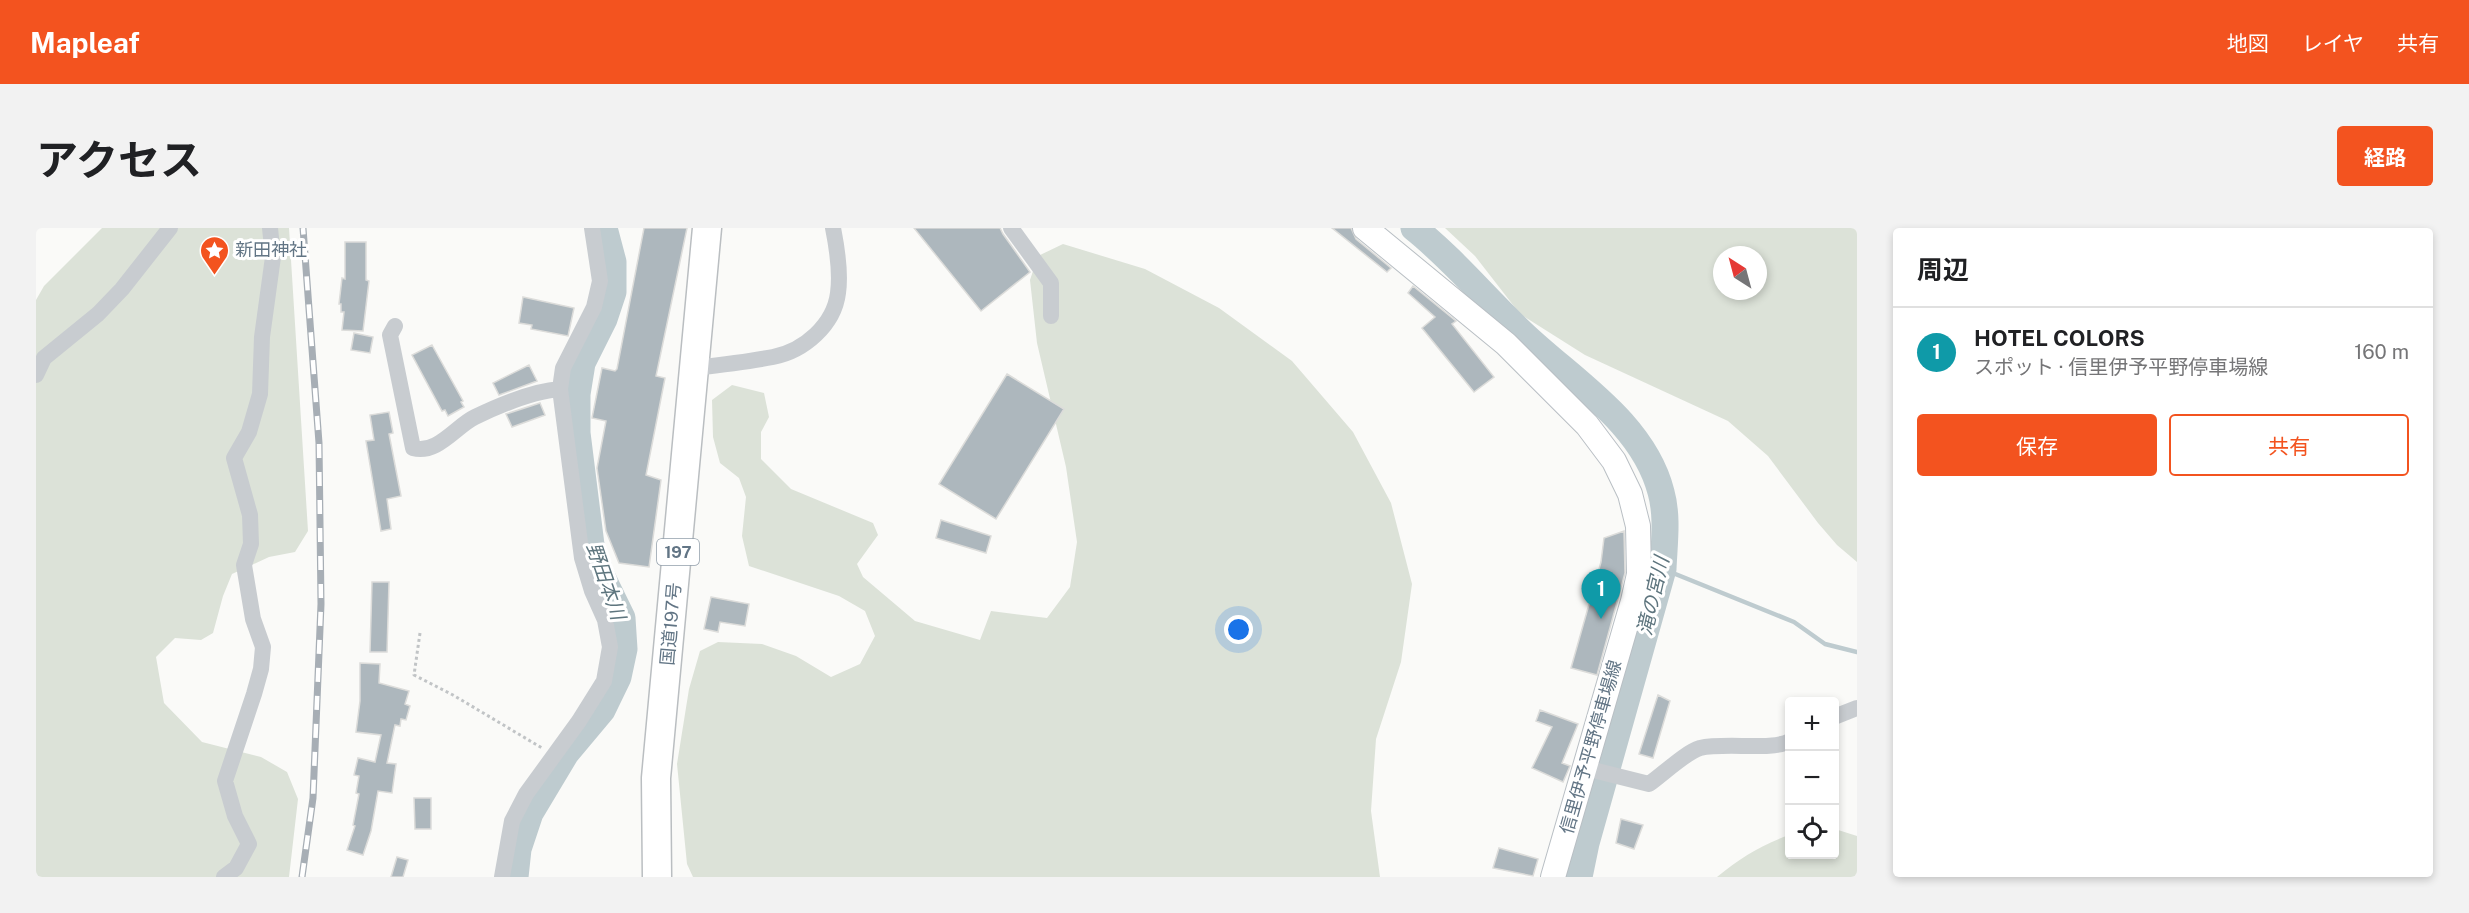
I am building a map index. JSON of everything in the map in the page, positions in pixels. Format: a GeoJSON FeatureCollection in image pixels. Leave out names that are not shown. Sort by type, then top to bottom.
{"type":"FeatureCollection","features":[{"type":"Feature","properties":{"kind":"highway","name":"国道197号"},"geometry":{"type":"LineString","coordinates":[[657,877],[657,778],[707,228]]}},
{"type":"Feature","properties":{"kind":"main road","name":"信里伊予平野停車場線"},"geometry":{"type":"LineString","coordinates":[[1365,228],[1506,344],[1587,425],[1614,461],[1630,494],[1638,526],[1639,573],[1589,769],[1553,877]]}},
{"type":"Feature","properties":{"kind":"street"},"geometry":{"type":"LineString","coordinates":[[36,375],[45,358],[98,314],[122,289],[170,228]]}},
{"type":"Feature","properties":{"kind":"street"},"geometry":{"type":"LineString","coordinates":[[224,877],[236,868],[249,844],[235,816],[225,781],[254,694],[261,669],[263,646],[254,619],[244,565],[251,544],[250,515],[234,458],[249,432],[260,394],[262,337],[273,257],[270,228]]}},
{"type":"Feature","properties":{"kind":"street"},"geometry":{"type":"LineString","coordinates":[[502,877],[512,821],[526,794],[604,681],[610,647],[605,620],[592,591],[582,558],[560,389],[563,368],[594,307],[600,281],[592,228]]}},
{"type":"Feature","properties":{"kind":"street"},"geometry":{"type":"LineString","coordinates":[[695,368],[775,357],[797,349],[816,335],[831,316],[838,293],[838,251],[833,228]]}},
{"type":"Feature","properties":{"kind":"street"},"geometry":{"type":"LineString","coordinates":[[1011,228],[1051,283],[1051,316]]}},
{"type":"Feature","properties":{"kind":"street"},"geometry":{"type":"LineString","coordinates":[[395,326],[390,335],[414,447],[417,449],[433,446],[472,418],[547,390],[560,389]]}},
{"type":"Feature","properties":{"kind":"street"},"geometry":{"type":"LineString","coordinates":[[1839,715],[1857,708]]}},
{"type":"Feature","properties":{"kind":"street"},"geometry":{"type":"LineString","coordinates":[[1589,769],[1649,784],[1698,749],[1732,744],[1785,743]]}},
{"type":"Feature","properties":{"kind":"path"},"geometry":{"type":"LineString","coordinates":[[420,633],[414,675],[453,695],[553,756]]}},
{"type":"Feature","properties":{"kind":"shaded area"},"geometry":{"type":"Polygon","coordinates":[[[102,228],[289,228],[308,531],[295,552],[269,557],[232,574],[223,596],[213,633],[201,640],[175,638],[156,657],[164,703],[202,742],[261,757],[287,772],[298,799],[289,877],[36,877],[36,300],[44,286],[102,228]]]}},
{"type":"Feature","properties":{"kind":"shaded area"},"geometry":{"type":"Polygon","coordinates":[[[1445,228],[1857,228],[1857,562],[1837,545],[1818,523],[1768,456],[1728,421],[1585,355],[1520,314],[1475,256],[1445,228]]]}},
{"type":"Feature","properties":{"kind":"shaded area"},"geometry":{"type":"Polygon","coordinates":[[[1063,244],[1145,269],[1219,308],[1292,361],[1353,432],[1391,503],[1412,584],[1401,662],[1376,739],[1371,811],[1380,877],[693,877],[687,864],[677,764],[689,689],[700,651],[718,642],[762,644],[796,656],[831,677],[860,664],[875,636],[865,611],[839,596],[749,566],[742,536],[746,497],[739,478],[720,463],[713,437],[712,400],[732,385],[764,393],[769,417],[761,432],[761,459],[791,489],[873,523],[878,535],[857,564],[863,577],[915,621],[980,640],[991,611],[1047,618],[1070,587],[1077,542],[1066,467],[1037,343],[1030,280],[1038,256],[1063,244]]]}},
{"type":"Feature","properties":{"kind":"shaded area"},"geometry":{"type":"Polygon","coordinates":[[[1839,830],[1857,836],[1857,877],[1717,877],[1769,843],[1785,837],[1785,859],[1839,859],[1839,830]]]}},
{"type":"Feature","properties":{"kind":"building"},"geometry":{"type":"Polygon","coordinates":[[[644,228],[687,228],[656,376],[665,378],[646,475],[661,480],[649,567],[619,563],[606,531],[597,468],[606,421],[592,418],[602,368],[615,371],[617,369],[644,228]]]}},
{"type":"Feature","properties":{"kind":"building"},"geometry":{"type":"Polygon","coordinates":[[[914,228],[1000,228],[1030,272],[981,311],[914,228]]]}},
{"type":"Feature","properties":{"kind":"building"},"geometry":{"type":"Polygon","coordinates":[[[1332,228],[1351,228],[1356,239],[1391,268],[1387,272],[1332,228]]]}},
{"type":"Feature","properties":{"kind":"building"},"geometry":{"type":"Polygon","coordinates":[[[345,242],[366,242],[366,280],[369,281],[363,331],[342,330],[344,312],[341,312],[341,304],[339,304],[342,278],[345,279],[345,242]]]}},
{"type":"Feature","properties":{"kind":"building"},"geometry":{"type":"Polygon","coordinates":[[[1413,286],[1456,321],[1452,324],[1494,377],[1474,392],[1422,328],[1435,317],[1408,293],[1413,286]]]}},
{"type":"Feature","properties":{"kind":"building"},"geometry":{"type":"Polygon","coordinates":[[[523,297],[574,308],[568,336],[531,329],[532,325],[519,323],[523,297]]]}},
{"type":"Feature","properties":{"kind":"building"},"geometry":{"type":"Polygon","coordinates":[[[354,333],[373,337],[370,353],[351,350],[354,333]]]}},
{"type":"Feature","properties":{"kind":"building"},"geometry":{"type":"Polygon","coordinates":[[[432,345],[463,401],[461,402],[464,407],[448,416],[445,410],[442,411],[412,355],[432,345]]]}},
{"type":"Feature","properties":{"kind":"building"},"geometry":{"type":"Polygon","coordinates":[[[529,365],[537,381],[499,395],[493,383],[529,365]]]}},
{"type":"Feature","properties":{"kind":"building"},"geometry":{"type":"Polygon","coordinates":[[[1007,374],[1064,409],[996,519],[939,484],[1007,374]]]}},
{"type":"Feature","properties":{"kind":"building"},"geometry":{"type":"Polygon","coordinates":[[[540,403],[545,415],[512,427],[506,414],[540,403]]]}},
{"type":"Feature","properties":{"kind":"building"},"geometry":{"type":"Polygon","coordinates":[[[389,412],[393,433],[389,434],[401,496],[387,499],[391,529],[381,531],[366,441],[374,440],[370,415],[389,412]]]}},
{"type":"Feature","properties":{"kind":"building"},"geometry":{"type":"Polygon","coordinates":[[[941,520],[991,536],[986,553],[936,538],[941,520]]]}},
{"type":"Feature","properties":{"kind":"building"},"geometry":{"type":"Polygon","coordinates":[[[1624,531],[1625,573],[1597,675],[1571,668],[1601,562],[1604,538],[1624,531]]]}},
{"type":"Feature","properties":{"kind":"building"},"geometry":{"type":"Polygon","coordinates":[[[372,582],[389,582],[387,652],[370,652],[372,582]]]}},
{"type":"Feature","properties":{"kind":"building"},"geometry":{"type":"Polygon","coordinates":[[[711,597],[749,604],[745,626],[720,622],[718,632],[704,629],[711,597]]]}},
{"type":"Feature","properties":{"kind":"building"},"geometry":{"type":"Polygon","coordinates":[[[360,663],[380,664],[379,683],[409,691],[405,704],[410,706],[406,720],[401,719],[400,726],[395,725],[387,763],[396,764],[392,793],[378,791],[371,831],[363,855],[347,850],[355,826],[353,825],[359,794],[356,793],[359,776],[354,775],[358,758],[375,762],[381,735],[356,732],[360,701],[360,663]]]}},
{"type":"Feature","properties":{"kind":"building"},"geometry":{"type":"Polygon","coordinates":[[[1658,695],[1670,701],[1653,758],[1639,754],[1658,695]]]}},
{"type":"Feature","properties":{"kind":"building"},"geometry":{"type":"Polygon","coordinates":[[[1540,710],[1578,724],[1562,763],[1570,766],[1563,782],[1532,768],[1552,727],[1536,721],[1540,710]]]}},
{"type":"Feature","properties":{"kind":"building"},"geometry":{"type":"Polygon","coordinates":[[[414,798],[431,798],[431,829],[415,829],[414,798]]]}},
{"type":"Feature","properties":{"kind":"building"},"geometry":{"type":"Polygon","coordinates":[[[1621,819],[1643,825],[1634,849],[1616,843],[1621,819]]]}},
{"type":"Feature","properties":{"kind":"building"},"geometry":{"type":"Polygon","coordinates":[[[1499,848],[1538,859],[1533,876],[1493,868],[1499,848]]]}},
{"type":"Feature","properties":{"kind":"building"},"geometry":{"type":"Polygon","coordinates":[[[397,857],[408,860],[403,877],[391,877],[397,857]]]}},
{"type":"Feature","properties":{"kind":"waterway","name":"野田本川"},"geometry":{"type":"LineString","coordinates":[[515,877],[518,849],[530,813],[566,753],[602,710],[618,677],[624,649],[622,618],[601,575],[591,545],[577,433],[577,394],[582,363],[604,319],[613,292],[613,262],[604,228]]}},
{"type":"Feature","properties":{"kind":"waterway","name":"滝の宮川"},"geometry":{"type":"LineString","coordinates":[[1414,228],[1522,333],[1622,423],[1639,444],[1652,467],[1661,492],[1665,521],[1663,569],[1586,843],[1579,877]]}},
{"type":"Feature","properties":{"kind":"waterway"},"geometry":{"type":"LineString","coordinates":[[1663,569],[1794,622],[1825,644],[1857,652]]}},
{"type":"Feature","properties":{"kind":"railway"},"geometry":{"type":"LineString","coordinates":[[302,877],[313,798],[321,604],[319,443],[303,228]]}},
{"type":"Feature","properties":{"kind":"place","name":"新田神社"},"geometry":{"type":"Point","coordinates":[214,276]}},
{"type":"Feature","properties":{"kind":"place","name":"HOTEL COLORS"},"geometry":{"type":"Point","coordinates":[1601,619]}}]}
